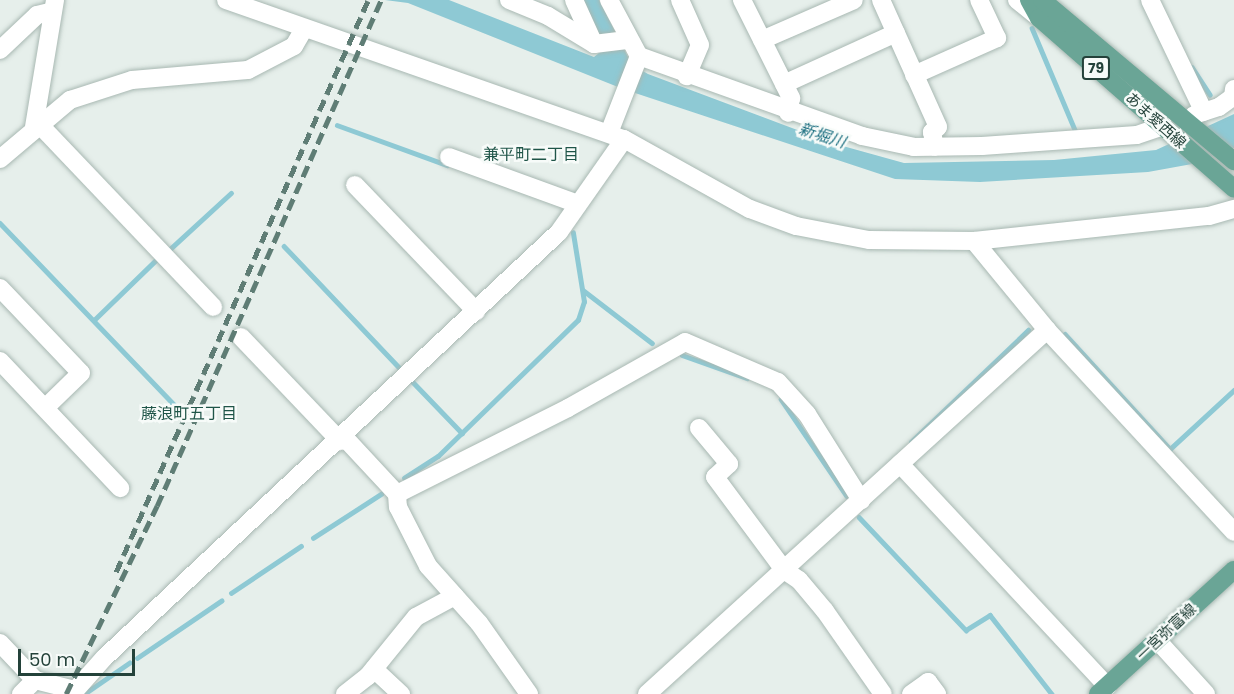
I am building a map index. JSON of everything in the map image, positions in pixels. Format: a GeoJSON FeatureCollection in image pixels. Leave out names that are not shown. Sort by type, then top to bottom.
{"type":"FeatureCollection","features":[{"type":"Feature","properties":{"kind":"main road","name":"あま愛西線"},"geometry":{"type":"LineString","coordinates":[[1029,0],[1234,189]]}},
{"type":"Feature","properties":{"kind":"main road","name":"あま愛西線"},"geometry":{"type":"LineString","coordinates":[[1041,9],[1060,8],[1193,118],[1232,159]]}},
{"type":"Feature","properties":{"kind":"main road","name":"一宮弥富線"},"geometry":{"type":"LineString","coordinates":[[1103,690],[1234,570]]}},
{"type":"Feature","properties":{"kind":"street"},"geometry":{"type":"LineString","coordinates":[[226,0],[617,136],[750,208],[796,226],[869,240],[974,241],[1231,214]]}},
{"type":"Feature","properties":{"kind":"street"},"geometry":{"type":"LineString","coordinates":[[509,0],[548,16],[594,44],[624,41]]}},
{"type":"Feature","properties":{"kind":"street"},"geometry":{"type":"LineString","coordinates":[[574,0],[594,44]]}},
{"type":"Feature","properties":{"kind":"street"},"geometry":{"type":"LineString","coordinates":[[609,0],[624,41],[639,59],[788,114],[862,136],[935,147],[1092,139],[1137,135],[1166,128]]}},
{"type":"Feature","properties":{"kind":"street"},"geometry":{"type":"LineString","coordinates":[[680,0],[700,45],[687,76]]}},
{"type":"Feature","properties":{"kind":"street"},"geometry":{"type":"LineString","coordinates":[[742,0],[791,98],[788,114]]}},
{"type":"Feature","properties":{"kind":"street"},"geometry":{"type":"LineString","coordinates":[[762,40],[854,0]]}},
{"type":"Feature","properties":{"kind":"street"},"geometry":{"type":"LineString","coordinates":[[881,0],[938,127],[932,132],[935,147]]}},
{"type":"Feature","properties":{"kind":"street"},"geometry":{"type":"LineString","coordinates":[[914,75],[997,38],[979,0]]}},
{"type":"Feature","properties":{"kind":"street"},"geometry":{"type":"LineString","coordinates":[[1017,0],[1041,9]]}},
{"type":"Feature","properties":{"kind":"street"},"geometry":{"type":"LineString","coordinates":[[1150,0],[1193,118],[1233,97],[1234,89]]}},
{"type":"Feature","properties":{"kind":"street"},"geometry":{"type":"LineString","coordinates":[[36,125],[54,6]]}},
{"type":"Feature","properties":{"kind":"street"},"geometry":{"type":"LineString","coordinates":[[0,50],[37,15],[54,6]]}},
{"type":"Feature","properties":{"kind":"street"},"geometry":{"type":"LineString","coordinates":[[0,159],[36,125],[70,100],[103,86],[248,70],[271,62],[294,46],[304,29]]}},
{"type":"Feature","properties":{"kind":"street"},"geometry":{"type":"LineString","coordinates":[[784,84],[896,33]]}},
{"type":"Feature","properties":{"kind":"street"},"geometry":{"type":"LineString","coordinates":[[0,643],[35,680],[74,692],[559,232],[617,136],[623,100],[639,59]]}},
{"type":"Feature","properties":{"kind":"street"},"geometry":{"type":"LineString","coordinates":[[36,125],[213,307]]}},
{"type":"Feature","properties":{"kind":"street"},"geometry":{"type":"LineString","coordinates":[[449,158],[578,204]]}},
{"type":"Feature","properties":{"kind":"street"},"geometry":{"type":"LineString","coordinates":[[355,185],[476,311]]}},
{"type":"Feature","properties":{"kind":"street"},"geometry":{"type":"LineString","coordinates":[[974,241],[1047,330],[1234,532]]}},
{"type":"Feature","properties":{"kind":"street"},"geometry":{"type":"LineString","coordinates":[[0,288],[81,373],[45,408]]}},
{"type":"Feature","properties":{"kind":"street"},"geometry":{"type":"LineString","coordinates":[[655,691],[1047,330]]}},
{"type":"Feature","properties":{"kind":"street"},"geometry":{"type":"LineString","coordinates":[[241,337],[397,494],[398,507],[428,566],[455,596],[529,694]]}},
{"type":"Feature","properties":{"kind":"street"},"geometry":{"type":"LineString","coordinates":[[397,494],[568,408],[685,342],[778,382],[807,414],[861,500]]}},
{"type":"Feature","properties":{"kind":"street"},"geometry":{"type":"LineString","coordinates":[[0,361],[120,488]]}},
{"type":"Feature","properties":{"kind":"street"},"geometry":{"type":"LineString","coordinates":[[699,428],[729,464],[715,477],[784,570],[799,580],[825,611],[883,694]]}},
{"type":"Feature","properties":{"kind":"street"},"geometry":{"type":"LineString","coordinates":[[900,465],[1103,690]]}},
{"type":"Feature","properties":{"kind":"street"},"geometry":{"type":"LineString","coordinates":[[345,694],[374,669],[416,617],[455,596]]}},
{"type":"Feature","properties":{"kind":"street"},"geometry":{"type":"LineString","coordinates":[[1157,640],[1206,694]]}},
{"type":"Feature","properties":{"kind":"street"},"geometry":{"type":"LineString","coordinates":[[374,669],[401,694]]}},
{"type":"Feature","properties":{"kind":"street"},"geometry":{"type":"LineString","coordinates":[[21,694],[35,680]]}},
{"type":"Feature","properties":{"kind":"street"},"geometry":{"type":"LineString","coordinates":[[911,694],[928,682],[937,694]]}},
{"type":"Feature","properties":{"kind":"water"},"geometry":{"type":"Polygon","coordinates":[[[385,0],[449,0],[594,57],[604,49],[576,0],[599,0],[632,65],[648,74],[832,143],[904,163],[1054,160],[1156,150],[1234,114],[1234,148],[1192,164],[1148,172],[980,182],[895,179],[623,89],[408,3],[385,0]]]}},
{"type":"Feature","properties":{"kind":"waterway"},"geometry":{"type":"LineString","coordinates":[[1032,28],[1076,132]]}},
{"type":"Feature","properties":{"kind":"waterway"},"geometry":{"type":"LineString","coordinates":[[1192,67],[1210,95]]}},
{"type":"Feature","properties":{"kind":"waterway"},"geometry":{"type":"LineString","coordinates":[[337,125],[447,165]]}},
{"type":"Feature","properties":{"kind":"waterway"},"geometry":{"type":"LineString","coordinates":[[169,250],[231,193]]}},
{"type":"Feature","properties":{"kind":"waterway"},"geometry":{"type":"LineString","coordinates":[[0,223],[183,414]]}},
{"type":"Feature","properties":{"kind":"waterway"},"geometry":{"type":"LineString","coordinates":[[404,478],[438,456],[578,320],[584,302],[573,233]]}},
{"type":"Feature","properties":{"kind":"waterway"},"geometry":{"type":"LineString","coordinates":[[284,246],[399,367]]}},
{"type":"Feature","properties":{"kind":"waterway"},"geometry":{"type":"LineString","coordinates":[[94,320],[158,258]]}},
{"type":"Feature","properties":{"kind":"waterway"},"geometry":{"type":"LineString","coordinates":[[583,290],[652,343]]}},
{"type":"Feature","properties":{"kind":"waterway"},"geometry":{"type":"LineString","coordinates":[[911,442],[1028,330]]}},
{"type":"Feature","properties":{"kind":"waterway"},"geometry":{"type":"LineString","coordinates":[[1065,334],[1170,449],[1234,390]]}},
{"type":"Feature","properties":{"kind":"waterway"},"geometry":{"type":"LineString","coordinates":[[682,355],[747,378]]}},
{"type":"Feature","properties":{"kind":"waterway"},"geometry":{"type":"LineString","coordinates":[[413,382],[462,433]]}},
{"type":"Feature","properties":{"kind":"waterway"},"geometry":{"type":"LineString","coordinates":[[781,399],[847,496]]}},
{"type":"Feature","properties":{"kind":"waterway"},"geometry":{"type":"LineString","coordinates":[[313,538],[381,494]]}},
{"type":"Feature","properties":{"kind":"waterway"},"geometry":{"type":"LineString","coordinates":[[859,517],[966,630],[990,615],[1052,694]]}},
{"type":"Feature","properties":{"kind":"waterway"},"geometry":{"type":"LineString","coordinates":[[231,593],[301,546]]}},
{"type":"Feature","properties":{"kind":"waterway"},"geometry":{"type":"LineString","coordinates":[[137,658],[221,601]]}},
{"type":"Feature","properties":{"kind":"waterway"},"geometry":{"type":"LineString","coordinates":[[84,694],[129,663]]}},
{"type":"Feature","properties":{"kind":"railway"},"geometry":{"type":"LineString","coordinates":[[116,572],[368,0]]}},
{"type":"Feature","properties":{"kind":"railway"},"geometry":{"type":"LineString","coordinates":[[66,694],[157,506],[381,0]]}},
{"type":"Feature","properties":{"kind":"district","name":"兼平町二丁目"},"geometry":{"type":"Point","coordinates":[531,155]}},
{"type":"Feature","properties":{"kind":"district","name":"藤浪町五丁目"},"geometry":{"type":"Point","coordinates":[189,414]}},
{"type":"Feature","properties":{"kind":"water label","name":"新堀川"},"geometry":{"type":"Point","coordinates":[822,136]}}]}
